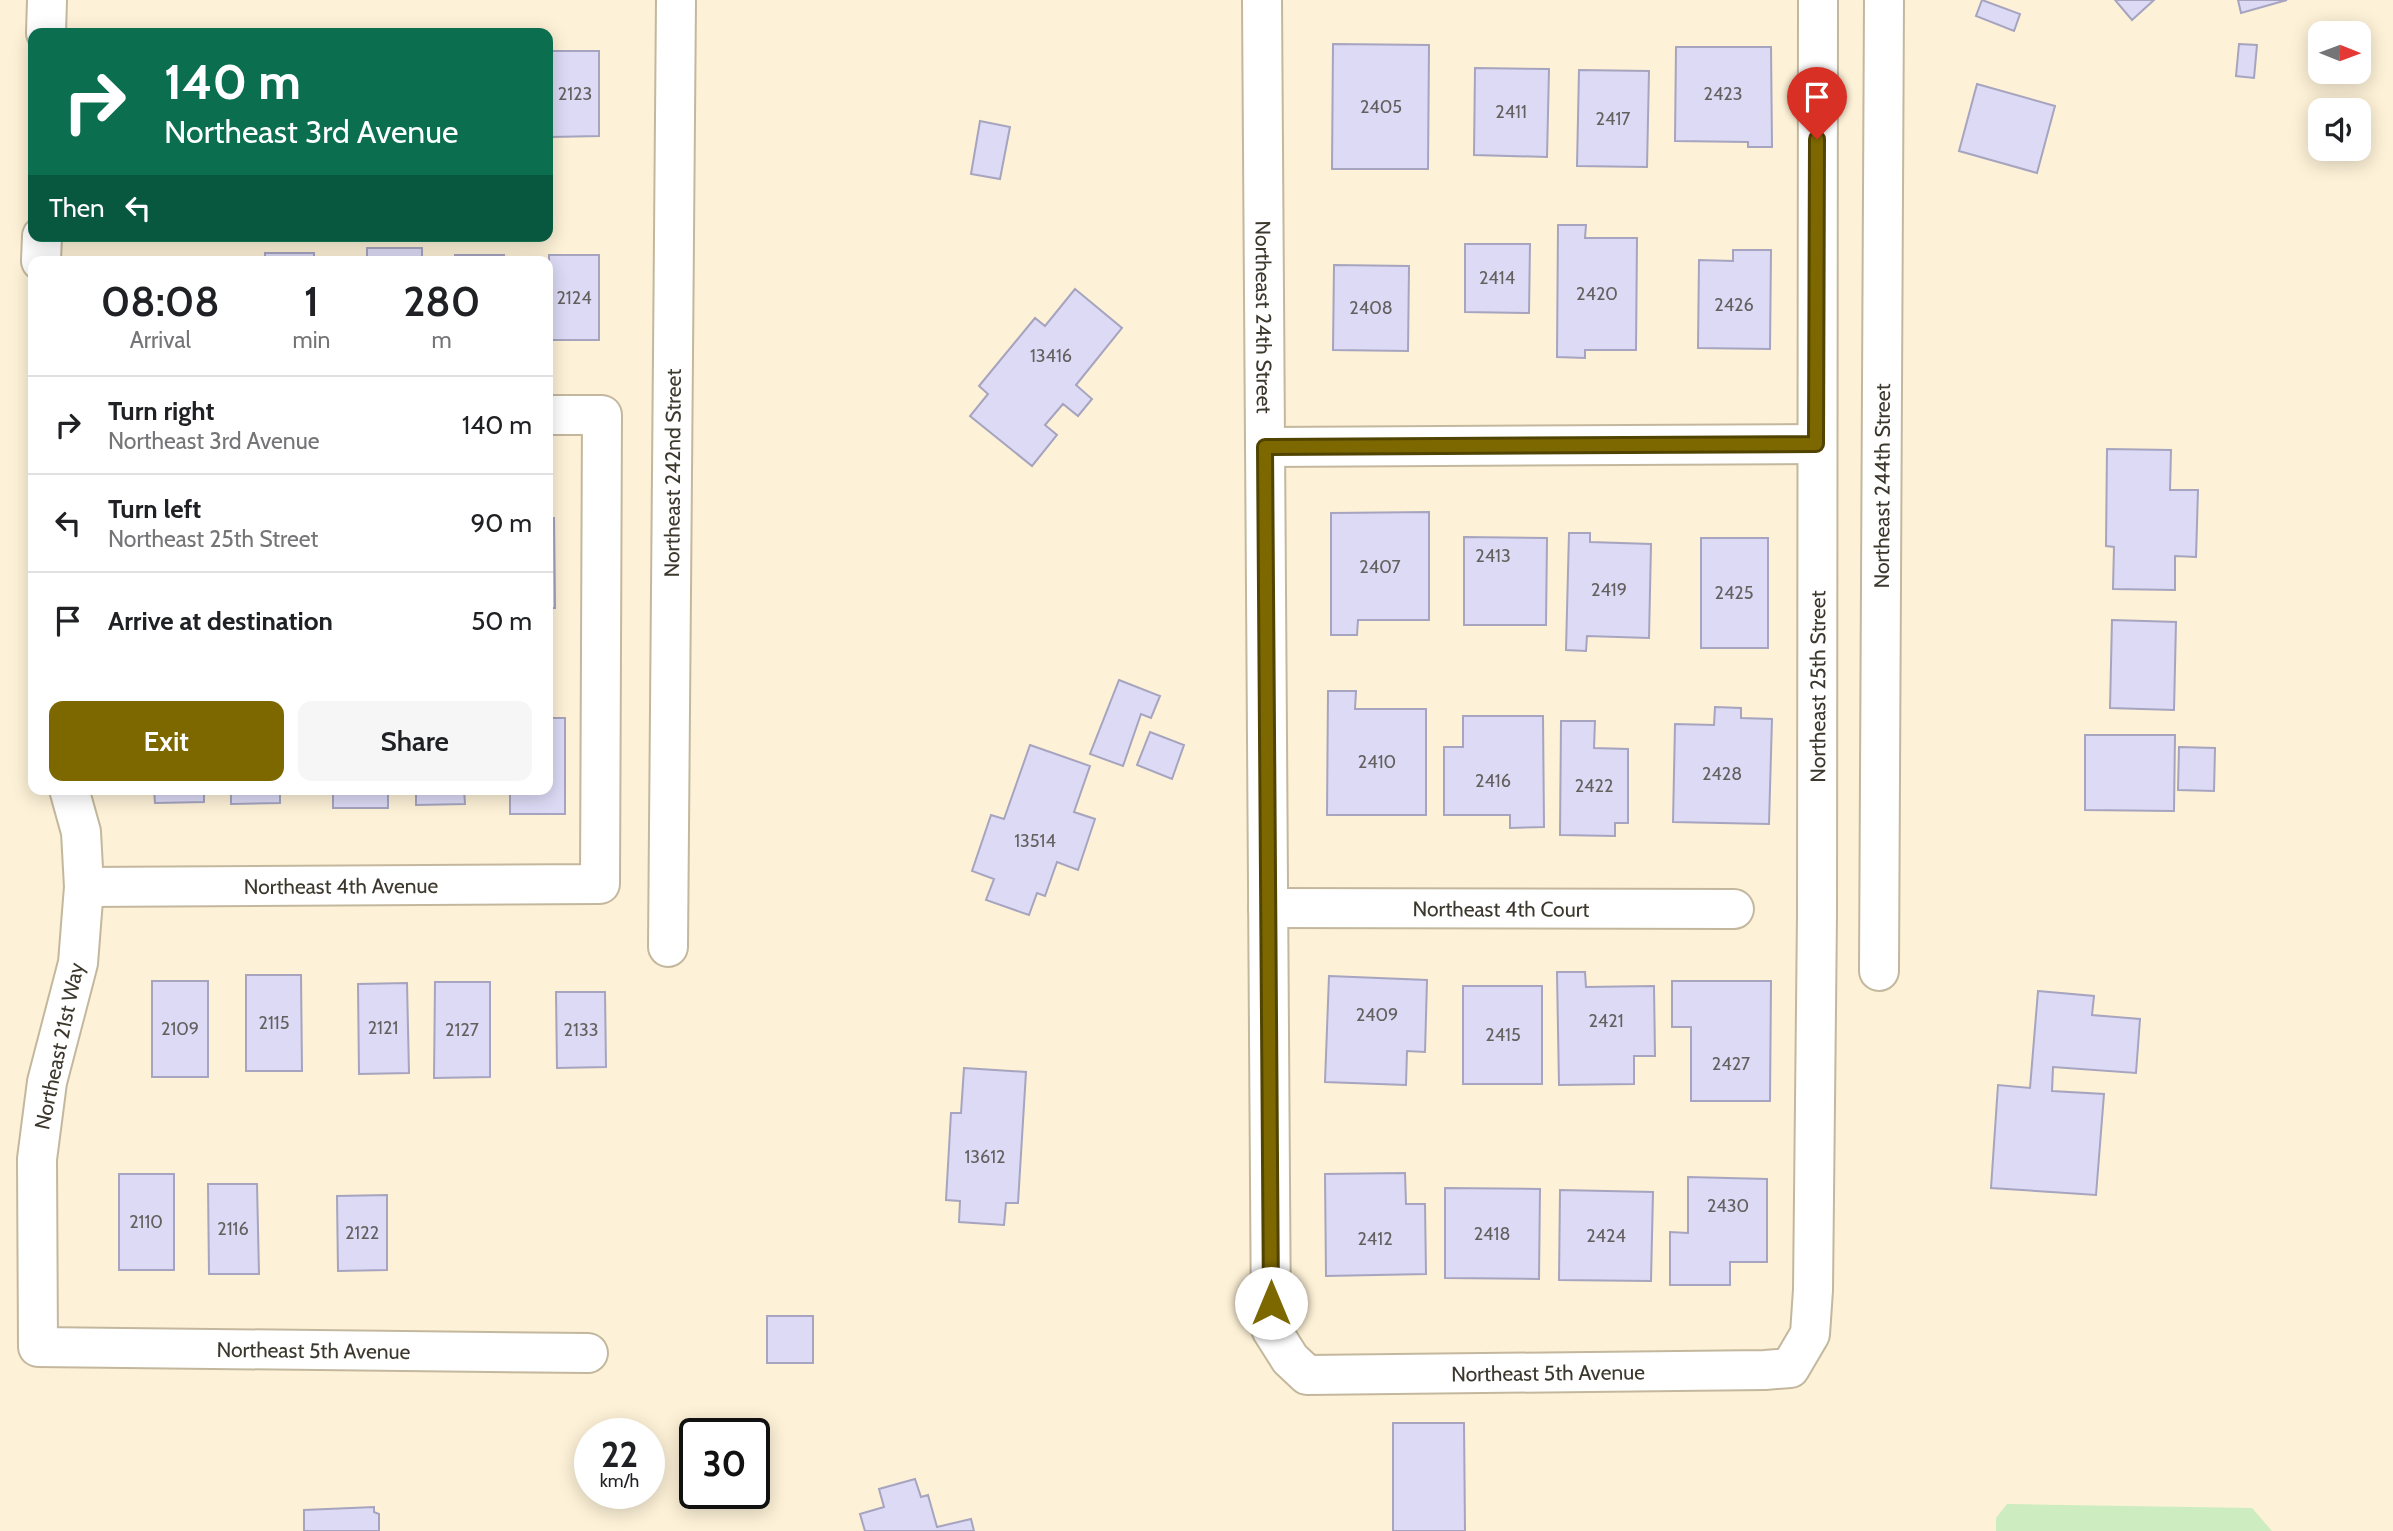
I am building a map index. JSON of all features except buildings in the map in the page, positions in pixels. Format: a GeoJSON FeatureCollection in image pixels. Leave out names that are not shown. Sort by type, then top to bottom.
{"type":"FeatureCollection","features":[{"type":"Feature","properties":{"kind":"street"},"geometry":{"type":"LineString","coordinates":[[46,28],[47,0]]}},
{"type":"Feature","properties":{"kind":"street","name":"Northeast 242nd Street"},"geometry":{"type":"LineString","coordinates":[[668,947],[676,0]]}},
{"type":"Feature","properties":{"kind":"street","name":"Northeast 24th Street"},"geometry":{"type":"LineString","coordinates":[[1262,0],[1271,1329],[1290,1359],[1307,1375]]}},
{"type":"Feature","properties":{"kind":"street","name":"Northeast 25th Street"},"geometry":{"type":"LineString","coordinates":[[1790,1368],[1810,1334],[1813,1290],[1817,915],[1818,0]]}},
{"type":"Feature","properties":{"kind":"street","name":"Northeast 244th Street"},"geometry":{"type":"LineString","coordinates":[[1879,971],[1884,0]]}},
{"type":"Feature","properties":{"kind":"street","name":"Northeast 4th Avenue"},"geometry":{"type":"LineString","coordinates":[[84,887],[600,884],[602,415],[553,415]]}},
{"type":"Feature","properties":{"kind":"street"},"geometry":{"type":"LineString","coordinates":[[1265,447],[1816,444]]}},
{"type":"Feature","properties":{"kind":"street","name":"Northeast 21st Way"},"geometry":{"type":"LineString","coordinates":[[38,1347],[37,1159],[47,1082],[78,963],[84,887],[81,832],[71,795]]}},
{"type":"Feature","properties":{"kind":"street","name":"Northeast 4th Court"},"geometry":{"type":"LineString","coordinates":[[1268,908],[1734,909]]}},
{"type":"Feature","properties":{"kind":"street","name":"Northeast 5th Avenue"},"geometry":{"type":"LineString","coordinates":[[38,1347],[589,1353]]}},
{"type":"Feature","properties":{"kind":"street","name":"Northeast 5th Avenue"},"geometry":{"type":"LineString","coordinates":[[1307,1375],[1790,1368]]}},
{"type":"Feature","properties":{"kind":"green space"},"geometry":{"type":"Polygon","coordinates":[[[2007,1504],[2252,1508],[2272,1531],[1996,1531],[1996,1518],[2007,1504]]]}},
{"type":"Feature","properties":{"kind":"route"},"geometry":{"type":"LineString","coordinates":[[1271,1303],[1265,447],[1816,444],[1817,139]]}}]}
